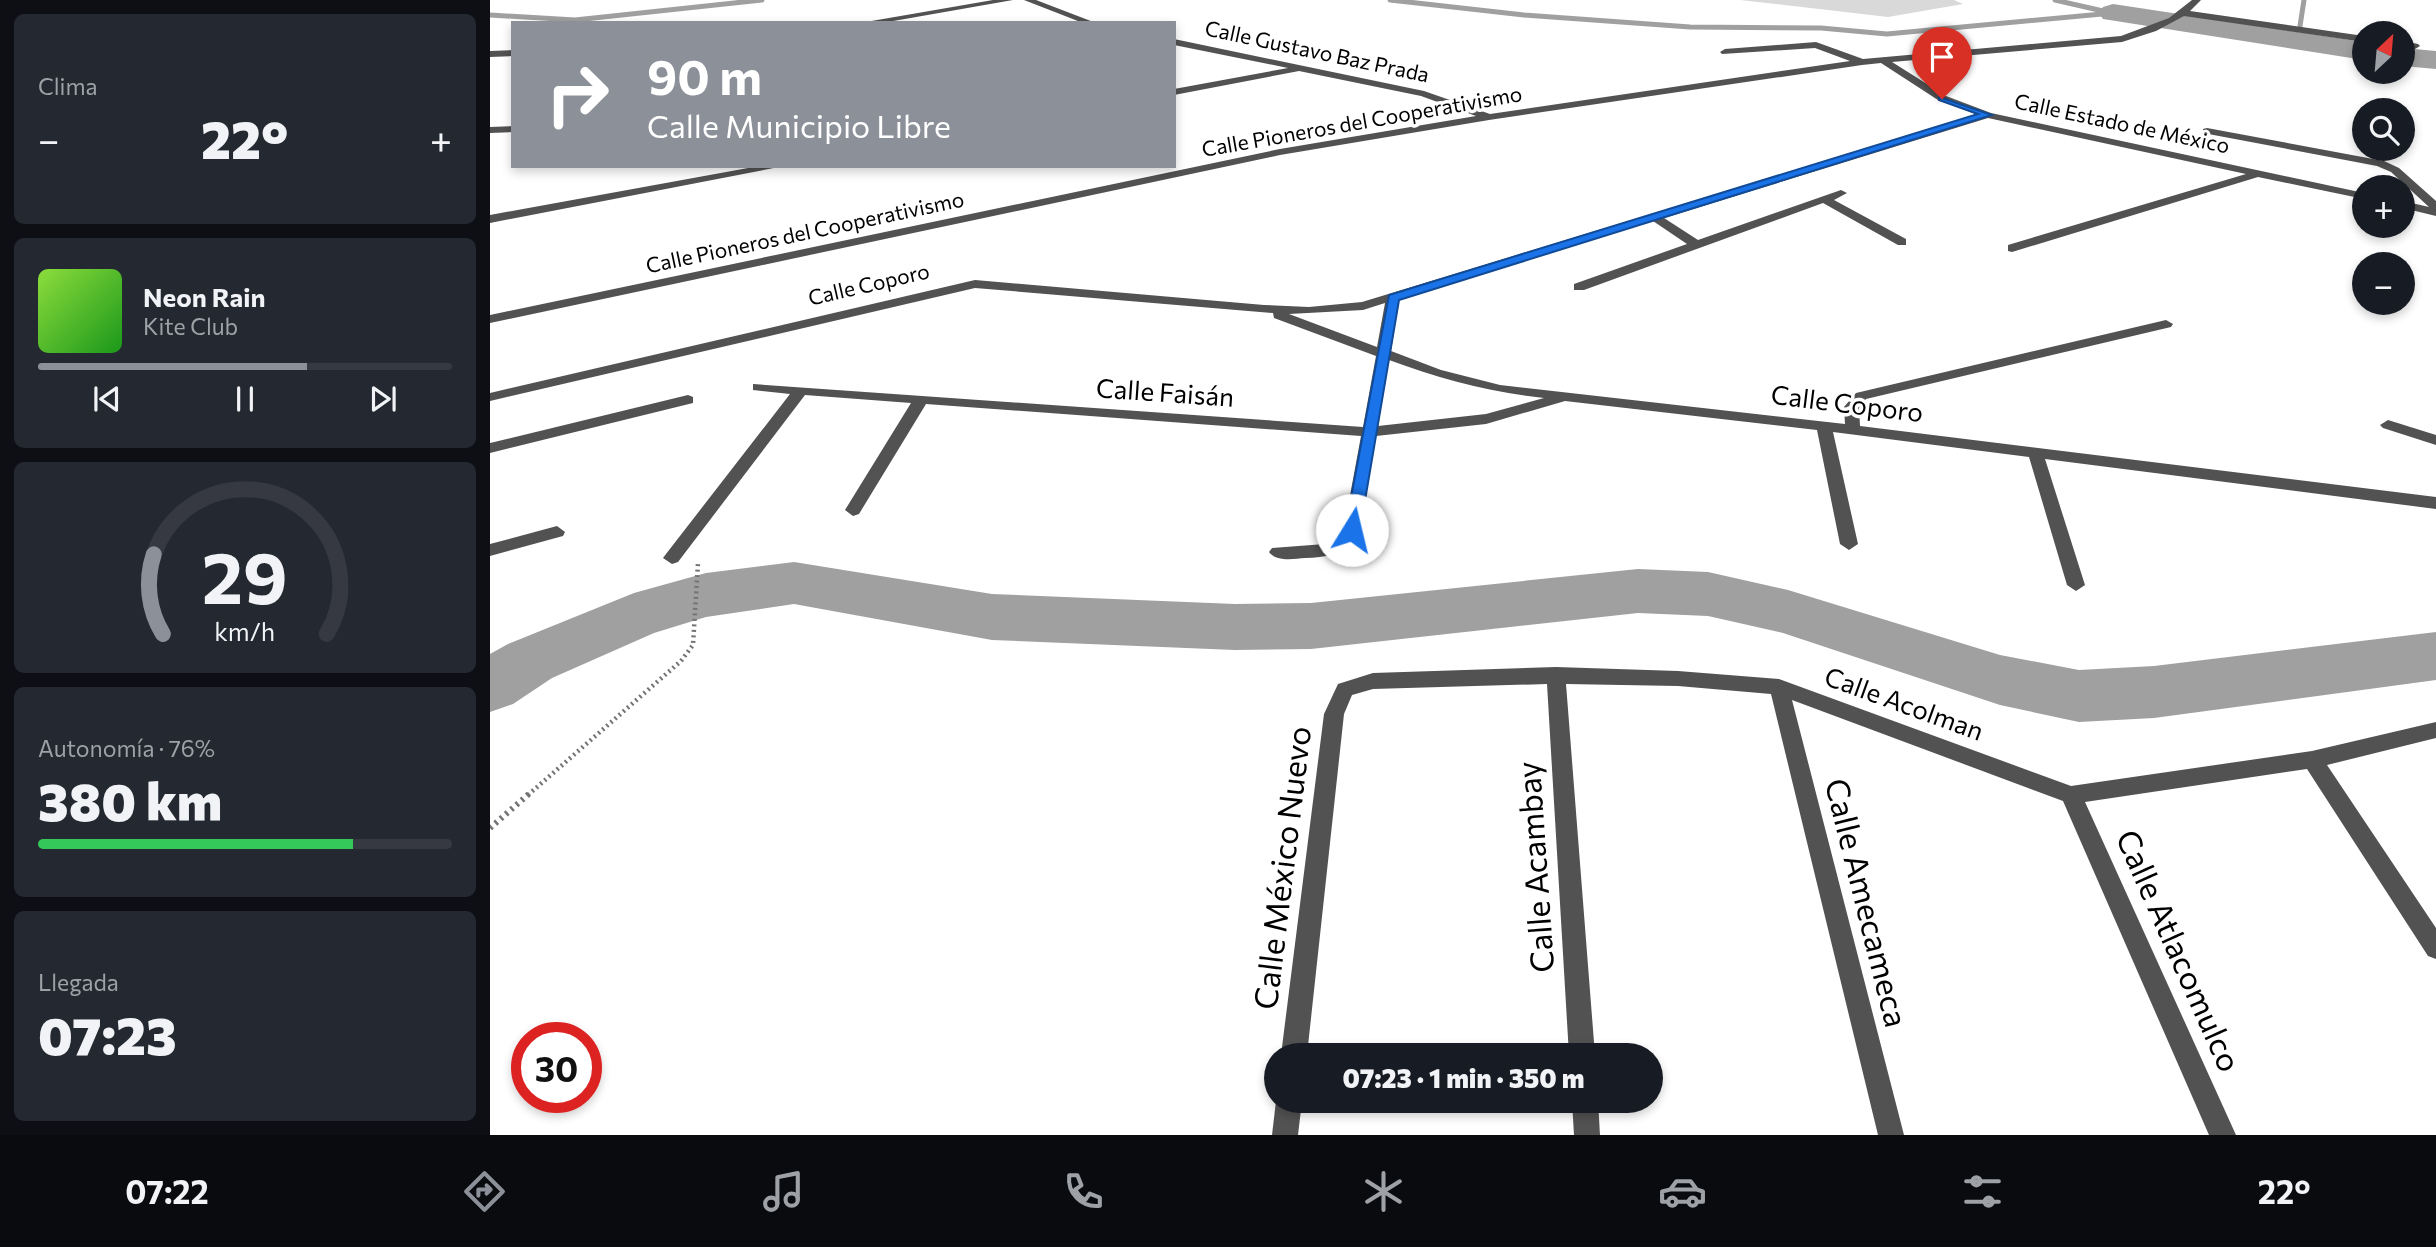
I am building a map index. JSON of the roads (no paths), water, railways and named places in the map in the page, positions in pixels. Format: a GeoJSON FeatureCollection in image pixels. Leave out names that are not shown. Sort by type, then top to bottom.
{"type":"FeatureCollection","features":[{"type":"Feature","properties":{"kind":"street"},"geometry":{"type":"LineString","coordinates":[[877,21],[1009,0]]}},
{"type":"Feature","properties":{"kind":"street"},"geometry":{"type":"LineString","coordinates":[[1028,0],[1086,21]]}},
{"type":"Feature","properties":{"kind":"street","name":"Calle Pioneros del Cooperativismo"},"geometry":{"type":"LineString","coordinates":[[490,319],[1280,152],[1489,117],[1862,62],[2122,39],[2154,29],[2180,14],[2197,0]]}},
{"type":"Feature","properties":{"kind":"street"},"geometry":{"type":"LineString","coordinates":[[2180,14],[2352,37]]}},
{"type":"Feature","properties":{"kind":"street","name":"Calle Gustavo Baz Prada"},"geometry":{"type":"LineString","coordinates":[[1176,42],[1424,94],[1489,117]]}},
{"type":"Feature","properties":{"kind":"street"},"geometry":{"type":"LineString","coordinates":[[1725,52],[1816,45],[1862,62]]}},
{"type":"Feature","properties":{"kind":"street"},"geometry":{"type":"LineString","coordinates":[[490,54],[511,53]]}},
{"type":"Feature","properties":{"kind":"street","name":"Calle Estado de México"},"geometry":{"type":"LineString","coordinates":[[1882,61],[1942,99],[1988,115],[2352,194]]}},
{"type":"Feature","properties":{"kind":"street"},"geometry":{"type":"LineString","coordinates":[[1176,92],[1305,68]]}},
{"type":"Feature","properties":{"kind":"street","name":"Calle Coporo"},"geometry":{"type":"LineString","coordinates":[[490,397],[975,284],[1264,309],[1339,310],[1393,298],[1988,115]]}},
{"type":"Feature","properties":{"kind":"street"},"geometry":{"type":"LineString","coordinates":[[490,130],[511,129]]}},
{"type":"Feature","properties":{"kind":"street"},"geometry":{"type":"LineString","coordinates":[[2207,131],[2380,163],[2395,170],[2436,209]]}},
{"type":"Feature","properties":{"kind":"street"},"geometry":{"type":"LineString","coordinates":[[490,219],[768,168]]}},
{"type":"Feature","properties":{"kind":"street"},"geometry":{"type":"LineString","coordinates":[[2012,248],[2257,174]]}},
{"type":"Feature","properties":{"kind":"street"},"geometry":{"type":"LineString","coordinates":[[1579,287],[1841,193]]}},
{"type":"Feature","properties":{"kind":"street"},"geometry":{"type":"LineString","coordinates":[[1824,199],[1902,242]]}},
{"type":"Feature","properties":{"kind":"street"},"geometry":{"type":"LineString","coordinates":[[2415,206],[2436,209]]}},
{"type":"Feature","properties":{"kind":"street"},"geometry":{"type":"LineString","coordinates":[[1654,217],[1696,244]]}},
{"type":"Feature","properties":{"kind":"street"},"geometry":{"type":"LineString","coordinates":[[1278,552],[1334,548],[1347,540],[1352,530],[1393,298]]}},
{"type":"Feature","properties":{"kind":"street","name":"Calle Coporo"},"geometry":{"type":"LineString","coordinates":[[1264,309],[1465,382],[1566,397],[1853,429],[2436,503]]}},
{"type":"Feature","properties":{"kind":"street"},"geometry":{"type":"LineString","coordinates":[[1853,429],[1851,407],[1861,396],[2166,324]]}},
{"type":"Feature","properties":{"kind":"street","name":"Calle Faisán"},"geometry":{"type":"LineString","coordinates":[[758,387],[1368,432],[1486,419],[1566,397]]}},
{"type":"Feature","properties":{"kind":"street"},"geometry":{"type":"LineString","coordinates":[[672,558],[800,391]]}},
{"type":"Feature","properties":{"kind":"street"},"geometry":{"type":"LineString","coordinates":[[490,448],[688,400]]}},
{"type":"Feature","properties":{"kind":"street"},"geometry":{"type":"LineString","coordinates":[[853,510],[920,401]]}},
{"type":"Feature","properties":{"kind":"street"},"geometry":{"type":"LineString","coordinates":[[2388,425],[2436,440]]}},
{"type":"Feature","properties":{"kind":"street"},"geometry":{"type":"LineString","coordinates":[[1824,426],[1849,544]]}},
{"type":"Feature","properties":{"kind":"street"},"geometry":{"type":"LineString","coordinates":[[2035,452],[2076,585]]}},
{"type":"Feature","properties":{"kind":"street"},"geometry":{"type":"LineString","coordinates":[[490,550],[557,532]]}},
{"type":"Feature","properties":{"kind":"street","name":"Calle Acolman"},"geometry":{"type":"LineString","coordinates":[[1345,690],[1373,681],[1556,675],[1731,681],[1779,687],[2071,795],[2312,760],[2436,730]]}},
{"type":"Feature","properties":{"kind":"street","name":"Calle Acambay"},"geometry":{"type":"LineString","coordinates":[[1556,675],[1581,1043]]}},
{"type":"Feature","properties":{"kind":"street","name":"Calle Amecameca"},"geometry":{"type":"LineString","coordinates":[[1779,687],[1891,1135]]}},
{"type":"Feature","properties":{"kind":"street","name":"Calle México Nuevo"},"geometry":{"type":"LineString","coordinates":[[1295,1043],[1334,714],[1345,690]]}},
{"type":"Feature","properties":{"kind":"street"},"geometry":{"type":"LineString","coordinates":[[2312,760],[2436,948]]}},
{"type":"Feature","properties":{"kind":"street","name":"Calle Atlacomulco"},"geometry":{"type":"LineString","coordinates":[[2071,795],[2223,1135]]}},
{"type":"Feature","properties":{"kind":"street"},"geometry":{"type":"LineString","coordinates":[[1285,1135],[1288,1113]]}},
{"type":"Feature","properties":{"kind":"street"},"geometry":{"type":"LineString","coordinates":[[1586,1113],[1587,1135]]}},
{"type":"Feature","properties":{"kind":"waterway"},"geometry":{"type":"LineString","coordinates":[[490,15],[575,20],[762,0]]}},
{"type":"Feature","properties":{"kind":"waterway"},"geometry":{"type":"LineString","coordinates":[[1390,0],[1524,15],[1690,27],[1821,28],[1887,34],[2113,13]]}},
{"type":"Feature","properties":{"kind":"waterway"},"geometry":{"type":"LineString","coordinates":[[2055,0],[2103,11]]}},
{"type":"Feature","properties":{"kind":"waterway"},"geometry":{"type":"LineString","coordinates":[[2300,26],[2304,0]]}},
{"type":"Feature","properties":{"kind":"waterway"},"geometry":{"type":"LineString","coordinates":[[2113,13],[2352,49]]}},
{"type":"Feature","properties":{"kind":"waterway"},"geometry":{"type":"LineString","coordinates":[[2306,36],[2310,41]]}},
{"type":"Feature","properties":{"kind":"waterway"},"geometry":{"type":"LineString","coordinates":[[2415,58],[2436,60]]}},
{"type":"Feature","properties":{"kind":"waterway"},"geometry":{"type":"LineString","coordinates":[[490,686],[530,661],[634,616],[706,595],[794,583],[992,617],[1235,627],[1311,626],[1638,591],[1708,594],[1788,612],[2000,680],[2079,696],[2154,692],[2436,656]]}}]}
